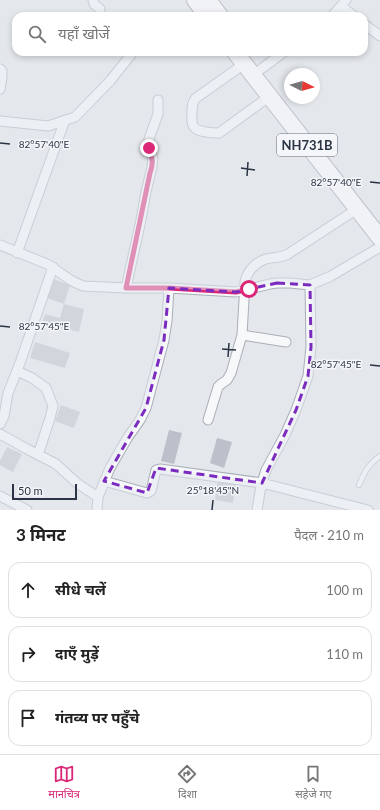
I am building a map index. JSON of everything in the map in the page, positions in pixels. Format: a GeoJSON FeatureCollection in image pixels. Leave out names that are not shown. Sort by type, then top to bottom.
{"type":"FeatureCollection","features":[{"type":"Feature","properties":{"kind":"highway"},"geometry":{"type":"LineString","coordinates":[[195,0],[209,11]]}},
{"type":"Feature","properties":{"kind":"highway","name":"NH731B"},"geometry":{"type":"LineString","coordinates":[[242,56],[261,70],[380,222]]}},
{"type":"Feature","properties":{"kind":"highway","name":"NH731B"},"geometry":{"type":"LineString","coordinates":[[242,56],[270,96],[380,238]]}},
{"type":"Feature","properties":{"kind":"street"},"geometry":{"type":"LineString","coordinates":[[92,0],[100,10]]}},
{"type":"Feature","properties":{"kind":"street"},"geometry":{"type":"LineString","coordinates":[[335,12],[343,3],[351,12]]}},
{"type":"Feature","properties":{"kind":"street"},"geometry":{"type":"LineString","coordinates":[[368,27],[380,36]]}},
{"type":"Feature","properties":{"kind":"street"},"geometry":{"type":"LineString","coordinates":[[0,121],[48,126],[75,117],[110,81],[130,56]]}},
{"type":"Feature","properties":{"kind":"street"},"geometry":{"type":"LineString","coordinates":[[242,56],[194,100],[192,104],[191,120],[194,127],[198,131],[219,133],[270,96]]}},
{"type":"Feature","properties":{"kind":"street"},"geometry":{"type":"LineString","coordinates":[[261,70],[279,56]]}},
{"type":"Feature","properties":{"kind":"street"},"geometry":{"type":"LineString","coordinates":[[0,69],[2,71],[0,89]]}},
{"type":"Feature","properties":{"kind":"street"},"geometry":{"type":"LineString","coordinates":[[126,288],[152,167],[153,158],[149,148],[149,139],[158,114],[158,100]]}},
{"type":"Feature","properties":{"kind":"street"},"geometry":{"type":"LineString","coordinates":[[17,252],[65,120]]}},
{"type":"Feature","properties":{"kind":"street"},"geometry":{"type":"LineString","coordinates":[[208,420],[218,388],[227,380],[231,373],[242,335],[246,278],[253,267],[267,259],[288,254],[358,209]]}},
{"type":"Feature","properties":{"kind":"street"},"geometry":{"type":"LineString","coordinates":[[0,246],[47,264],[62,275],[79,284],[126,288],[169,288],[230,292],[277,283],[310,285],[331,276],[380,247]]}},
{"type":"Feature","properties":{"kind":"street"},"geometry":{"type":"LineString","coordinates":[[0,424],[4,416],[8,393],[18,371],[53,268]]}},
{"type":"Feature","properties":{"kind":"street"},"geometry":{"type":"LineString","coordinates":[[256,510],[266,470],[285,435],[308,376],[311,347],[310,285]]}},
{"type":"Feature","properties":{"kind":"street"},"geometry":{"type":"LineString","coordinates":[[97,510],[98,497],[110,468],[146,408],[164,340],[169,288]]}},
{"type":"Feature","properties":{"kind":"street"},"geometry":{"type":"LineString","coordinates":[[242,335],[286,342]]}},
{"type":"Feature","properties":{"kind":"street"},"geometry":{"type":"LineString","coordinates":[[18,371],[32,378],[46,388],[53,406],[38,455]]}},
{"type":"Feature","properties":{"kind":"street"},"geometry":{"type":"LineString","coordinates":[[0,434],[56,464],[78,484],[98,497]]}},
{"type":"Feature","properties":{"kind":"street"},"geometry":{"type":"LineString","coordinates":[[104,481],[147,493],[151,490],[156,470],[160,469],[262,483],[368,510]]}},
{"type":"Feature","properties":{"kind":"street"},"geometry":{"type":"LineString","coordinates":[[0,496],[27,510]]}},
{"type":"Feature","properties":{"kind":"lane"},"geometry":{"type":"LineString","coordinates":[[359,485],[367,468],[380,456]]}},
{"type":"Feature","properties":{"kind":"highlighted area"},"geometry":{"type":"Polygon","coordinates":[[[277,283],[310,285],[311,347],[308,376],[296,410],[262,483],[156,468],[147,493],[104,481],[146,408],[164,340],[169,288],[236,292],[277,283]]]}},
{"type":"Feature","properties":{"kind":"building"},"geometry":{"type":"Polygon","coordinates":[[[53,279],[70,285],[64,304],[47,298],[53,279]]]}},
{"type":"Feature","properties":{"kind":"building"},"geometry":{"type":"Polygon","coordinates":[[[64,304],[84,309],[79,332],[42,323],[45,314],[60,318],[64,304]]]}},
{"type":"Feature","properties":{"kind":"building"},"geometry":{"type":"Polygon","coordinates":[[[35,342],[70,353],[65,368],[30,358],[35,342]]]}},
{"type":"Feature","properties":{"kind":"building"},"geometry":{"type":"Polygon","coordinates":[[[61,405],[80,412],[74,428],[55,421],[61,405]]]}},
{"type":"Feature","properties":{"kind":"building"},"geometry":{"type":"Polygon","coordinates":[[[169,430],[182,433],[174,464],[161,461],[169,430]]]}},
{"type":"Feature","properties":{"kind":"building"},"geometry":{"type":"Polygon","coordinates":[[[217,438],[232,442],[224,468],[210,463],[217,438]]]}},
{"type":"Feature","properties":{"kind":"building"},"geometry":{"type":"Polygon","coordinates":[[[7,447],[22,454],[13,472],[0,465],[0,461],[7,447]]]}},
{"type":"Feature","properties":{"kind":"building"},"geometry":{"type":"Polygon","coordinates":[[[218,480],[236,483],[233,503],[215,500],[218,480]]]}},
{"type":"Feature","properties":{"kind":"route"},"geometry":{"type":"LineString","coordinates":[[149,148],[153,158],[153,163],[126,288],[169,288],[236,292],[249,289]]}}]}
